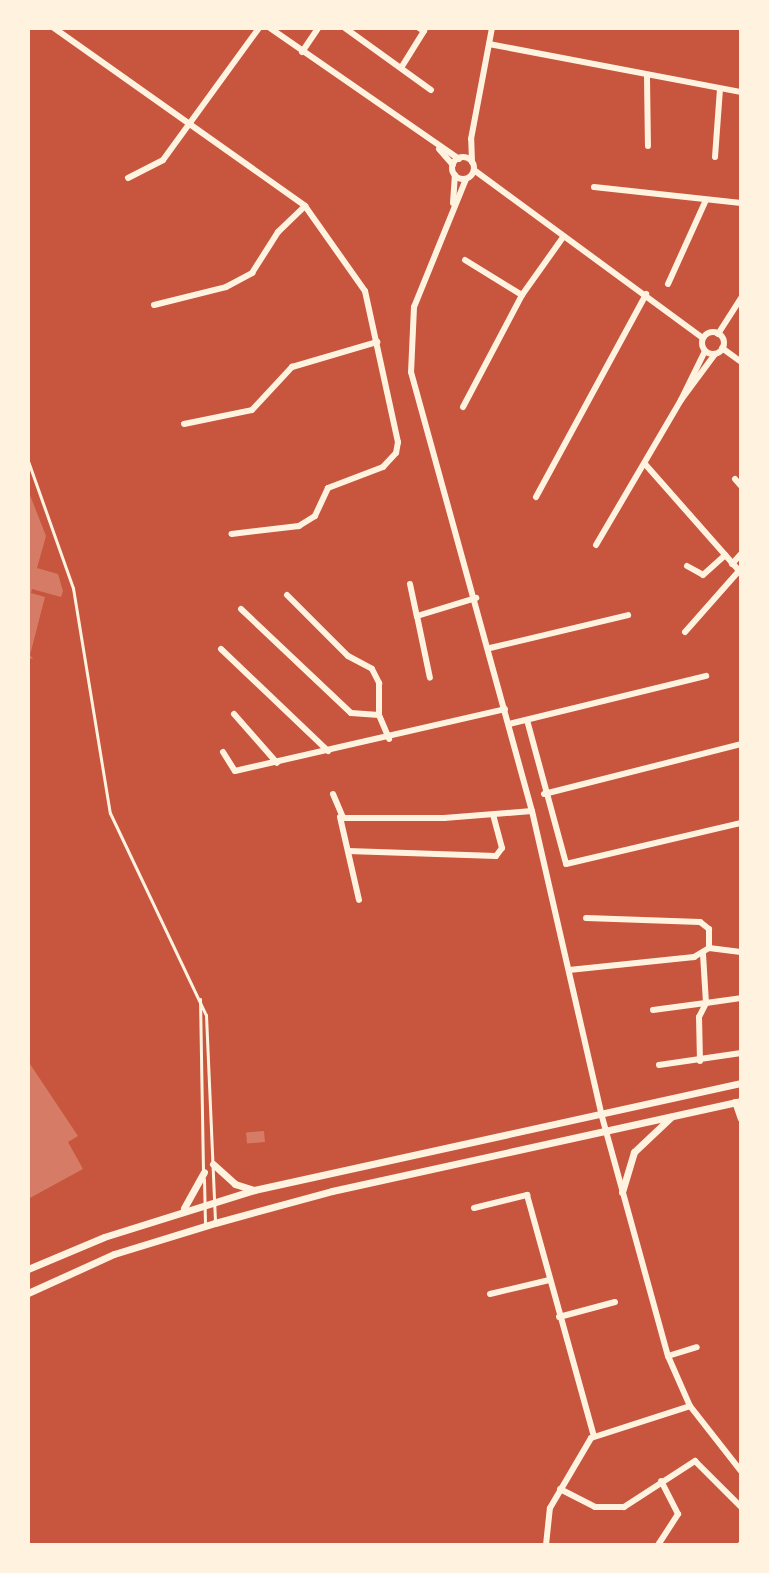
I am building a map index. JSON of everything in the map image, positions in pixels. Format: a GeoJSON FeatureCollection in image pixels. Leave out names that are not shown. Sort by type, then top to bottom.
{"type":"FeatureCollection","features":[{"type":"Feature","properties":{"kind":"street"},"geometry":{"type":"LineString","coordinates":[[54,28],[194,123],[305,206],[365,291],[398,442],[383,467],[328,488],[310,520],[276,531],[231,534]]}},
{"type":"Feature","properties":{"kind":"street"},"geometry":{"type":"LineString","coordinates":[[128,178],[156,166],[194,123],[259,28]]}},
{"type":"Feature","properties":{"kind":"street"},"geometry":{"type":"LineString","coordinates":[[270,28],[439,149],[472,162]]}},
{"type":"Feature","properties":{"kind":"street"},"geometry":{"type":"LineString","coordinates":[[302,52],[318,28]]}},
{"type":"Feature","properties":{"kind":"street"},"geometry":{"type":"LineString","coordinates":[[345,28],[431,90]]}},
{"type":"Feature","properties":{"kind":"street"},"geometry":{"type":"LineString","coordinates":[[492,28],[471,139],[470,175],[453,207],[414,307],[409,360],[490,648],[532,811],[605,1130],[668,1356],[690,1406],[741,1471]]}},
{"type":"Feature","properties":{"kind":"street"},"geometry":{"type":"LineString","coordinates":[[401,68],[423,29]]}},
{"type":"Feature","properties":{"kind":"street"},"geometry":{"type":"LineString","coordinates":[[489,44],[647,77],[741,92]]}},
{"type":"Feature","properties":{"kind":"street"},"geometry":{"type":"LineString","coordinates":[[647,77],[648,146]]}},
{"type":"Feature","properties":{"kind":"street"},"geometry":{"type":"LineString","coordinates":[[715,157],[720,89]]}},
{"type":"Feature","properties":{"kind":"street"},"geometry":{"type":"LineString","coordinates":[[453,165],[461,158],[471,139]]}},
{"type":"Feature","properties":{"kind":"street"},"geometry":{"type":"LineString","coordinates":[[439,149],[453,165],[453,207]]}},
{"type":"Feature","properties":{"kind":"street"},"geometry":{"type":"LineString","coordinates":[[455,175],[470,175],[493,186],[703,338],[705,351],[681,400],[596,545]]}},
{"type":"Feature","properties":{"kind":"street"},"geometry":{"type":"LineString","coordinates":[[594,187],[741,203]]}},
{"type":"Feature","properties":{"kind":"street"},"geometry":{"type":"LineString","coordinates":[[668,284],[706,200]]}},
{"type":"Feature","properties":{"kind":"street"},"geometry":{"type":"LineString","coordinates":[[154,305],[226,287],[252,273],[278,232],[305,206]]}},
{"type":"Feature","properties":{"kind":"street"},"geometry":{"type":"LineString","coordinates":[[463,407],[522,295],[564,236]]}},
{"type":"Feature","properties":{"kind":"street"},"geometry":{"type":"LineString","coordinates":[[465,260],[522,295]]}},
{"type":"Feature","properties":{"kind":"street"},"geometry":{"type":"LineString","coordinates":[[536,497],[646,294]]}},
{"type":"Feature","properties":{"kind":"street"},"geometry":{"type":"LineString","coordinates":[[703,338],[718,334],[741,298]]}},
{"type":"Feature","properties":{"kind":"street"},"geometry":{"type":"LineString","coordinates":[[718,334],[722,348],[741,362]]}},
{"type":"Feature","properties":{"kind":"street"},"geometry":{"type":"LineString","coordinates":[[184,424],[252,410],[292,367],[377,342]]}},
{"type":"Feature","properties":{"kind":"street"},"geometry":{"type":"LineString","coordinates":[[681,400],[722,348]]}},
{"type":"Feature","properties":{"kind":"street"},"geometry":{"type":"LineString","coordinates":[[705,351],[715,354]]}},
{"type":"Feature","properties":{"kind":"street"},"geometry":{"type":"LineString","coordinates":[[645,464],[740,572],[685,632]]}},
{"type":"Feature","properties":{"kind":"street"},"geometry":{"type":"LineString","coordinates":[[732,564],[741,554]]}},
{"type":"Feature","properties":{"kind":"street"},"geometry":{"type":"LineString","coordinates":[[687,566],[703,575],[725,555]]}},
{"type":"Feature","properties":{"kind":"street"},"geometry":{"type":"LineString","coordinates":[[410,584],[430,678]]}},
{"type":"Feature","properties":{"kind":"street"},"geometry":{"type":"LineString","coordinates":[[287,595],[348,656],[372,669],[379,683],[379,715],[389,739]]}},
{"type":"Feature","properties":{"kind":"street"},"geometry":{"type":"LineString","coordinates":[[417,616],[476,598]]}},
{"type":"Feature","properties":{"kind":"street"},"geometry":{"type":"LineString","coordinates":[[241,609],[351,713],[379,715]]}},
{"type":"Feature","properties":{"kind":"street"},"geometry":{"type":"LineString","coordinates":[[490,648],[628,615]]}},
{"type":"Feature","properties":{"kind":"street"},"geometry":{"type":"LineString","coordinates":[[221,649],[328,751]]}},
{"type":"Feature","properties":{"kind":"street"},"geometry":{"type":"LineString","coordinates":[[509,724],[706,676]]}},
{"type":"Feature","properties":{"kind":"street"},"geometry":{"type":"LineString","coordinates":[[223,752],[235,771],[389,739],[505,709]]}},
{"type":"Feature","properties":{"kind":"street"},"geometry":{"type":"LineString","coordinates":[[234,714],[277,763]]}},
{"type":"Feature","properties":{"kind":"street"},"geometry":{"type":"LineString","coordinates":[[527,720],[560,857],[571,865],[741,823]]}},
{"type":"Feature","properties":{"kind":"street"},"geometry":{"type":"LineString","coordinates":[[544,794],[741,744]]}},
{"type":"Feature","properties":{"kind":"street"},"geometry":{"type":"LineString","coordinates":[[333,794],[359,900]]}},
{"type":"Feature","properties":{"kind":"street"},"geometry":{"type":"LineString","coordinates":[[340,817],[493,815],[532,811]]}},
{"type":"Feature","properties":{"kind":"street"},"geometry":{"type":"LineString","coordinates":[[348,851],[496,856],[502,848],[493,815]]}},
{"type":"Feature","properties":{"kind":"street"},"geometry":{"type":"LineString","coordinates":[[569,970],[703,954],[709,948],[709,929],[700,922],[586,918]]}},
{"type":"Feature","properties":{"kind":"street"},"geometry":{"type":"LineString","coordinates":[[709,948],[741,952]]}},
{"type":"Feature","properties":{"kind":"street"},"geometry":{"type":"LineString","coordinates":[[700,1061],[699,1017],[706,1003],[703,954]]}},
{"type":"Feature","properties":{"kind":"street"},"geometry":{"type":"LineString","coordinates":[[653,1010],[741,998]]}},
{"type":"Feature","properties":{"kind":"street"},"geometry":{"type":"LineString","coordinates":[[659,1065],[741,1053]]}},
{"type":"Feature","properties":{"kind":"street"},"geometry":{"type":"LineString","coordinates":[[28,1269],[183,1210],[254,1190],[741,1083]]}},
{"type":"Feature","properties":{"kind":"street"},"geometry":{"type":"LineString","coordinates":[[28,1293],[114,1254],[215,1223],[738,1101],[741,1119]]}},
{"type":"Feature","properties":{"kind":"street"},"geometry":{"type":"LineString","coordinates":[[622,1192],[634,1152],[672,1116]]}},
{"type":"Feature","properties":{"kind":"street"},"geometry":{"type":"LineString","coordinates":[[213,1164],[235,1184],[254,1190]]}},
{"type":"Feature","properties":{"kind":"street"},"geometry":{"type":"LineString","coordinates":[[183,1210],[204,1172]]}},
{"type":"Feature","properties":{"kind":"street"},"geometry":{"type":"LineString","coordinates":[[474,1208],[527,1195],[594,1436]]}},
{"type":"Feature","properties":{"kind":"street"},"geometry":{"type":"LineString","coordinates":[[490,1294],[549,1280]]}},
{"type":"Feature","properties":{"kind":"street"},"geometry":{"type":"LineString","coordinates":[[559,1317],[615,1302]]}},
{"type":"Feature","properties":{"kind":"street"},"geometry":{"type":"LineString","coordinates":[[668,1356],[697,1347]]}},
{"type":"Feature","properties":{"kind":"street"},"geometry":{"type":"LineString","coordinates":[[546,1545],[547,1516],[560,1489],[594,1436],[690,1406]]}},
{"type":"Feature","properties":{"kind":"street"},"geometry":{"type":"LineString","coordinates":[[560,1489],[595,1507],[618,1508],[695,1461],[741,1507]]}},
{"type":"Feature","properties":{"kind":"street"},"geometry":{"type":"LineString","coordinates":[[658,1545],[678,1514],[661,1481]]}},
{"type":"Feature","properties":{"kind":"lane"},"geometry":{"type":"LineString","coordinates":[[28,461],[73,588],[110,813],[200,999],[208,1031],[215,1223]]}},
{"type":"Feature","properties":{"kind":"lane"},"geometry":{"type":"LineString","coordinates":[[200,999],[205,1226]]}},
{"type":"Feature","properties":{"kind":"building"},"geometry":{"type":"Polygon","coordinates":[[[28,490],[46,536],[37,568],[58,574],[63,591],[61,597],[32,589],[31,593],[45,597],[30,655],[33,659],[28,658],[28,490]]]}},
{"type":"Feature","properties":{"kind":"building"},"geometry":{"type":"Polygon","coordinates":[[[28,1061],[78,1136],[68,1142],[83,1169],[28,1199],[28,1061]]]}},
{"type":"Feature","properties":{"kind":"building"},"geometry":{"type":"Polygon","coordinates":[[[264,1131],[265,1142],[247,1144],[246,1133],[264,1131]]]}}]}
